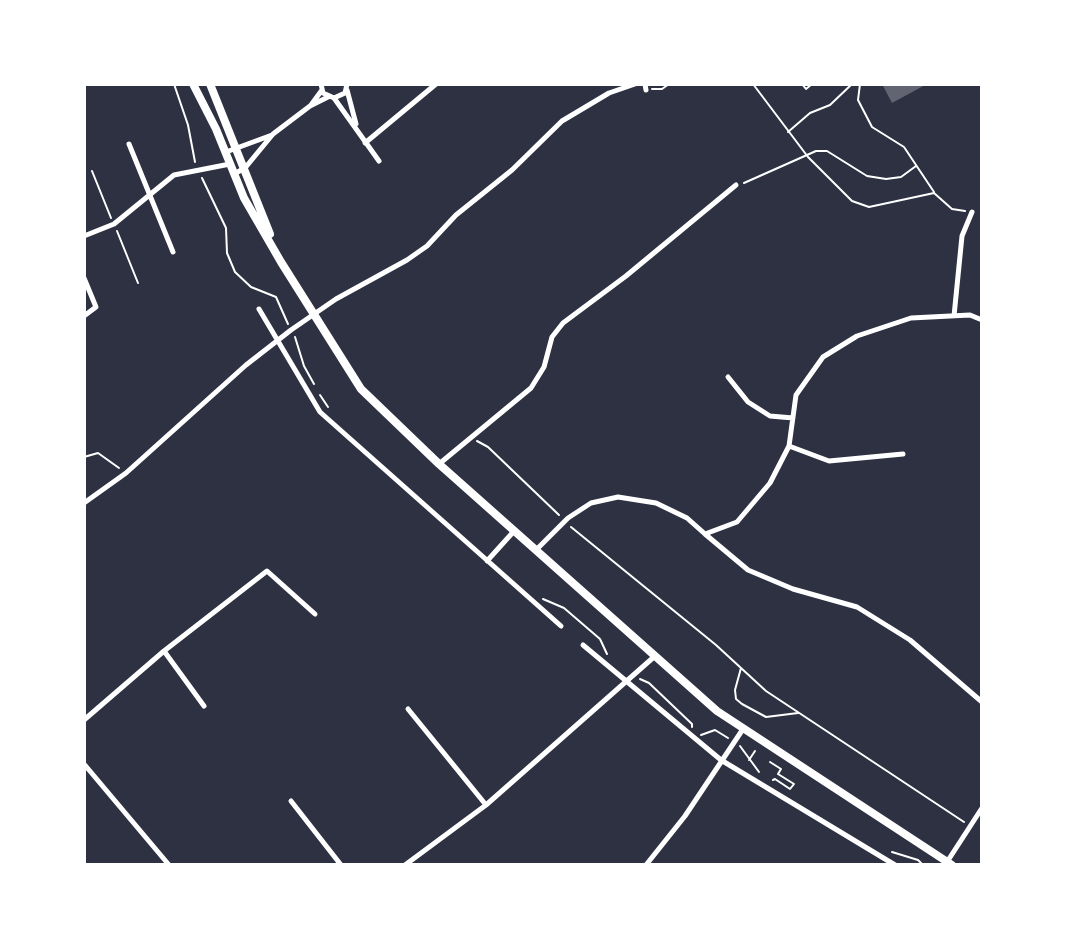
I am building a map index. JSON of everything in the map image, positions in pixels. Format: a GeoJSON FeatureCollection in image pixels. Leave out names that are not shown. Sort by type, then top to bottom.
{"type":"FeatureCollection","features":[{"type":"Feature","properties":{"kind":"main road"},"geometry":{"type":"LineString","coordinates":[[193,84],[244,198],[281,262],[361,389],[439,464],[717,711],[949,863]]}},
{"type":"Feature","properties":{"kind":"main road"},"geometry":{"type":"LineString","coordinates":[[210,84],[281,262]]}},
{"type":"Feature","properties":{"kind":"street"},"geometry":{"type":"LineString","coordinates":[[365,143],[436,84]]}},
{"type":"Feature","properties":{"kind":"street"},"geometry":{"type":"LineString","coordinates":[[84,503],[126,473],[246,365],[313,314],[427,246],[456,215],[512,170],[562,121],[609,93],[635,84]]}},
{"type":"Feature","properties":{"kind":"street"},"geometry":{"type":"LineString","coordinates":[[310,106],[322,87],[357,129],[379,161]]}},
{"type":"Feature","properties":{"kind":"street"},"geometry":{"type":"LineString","coordinates":[[347,87],[357,129]]}},
{"type":"Feature","properties":{"kind":"street"},"geometry":{"type":"LineString","coordinates":[[234,174],[244,168],[273,134],[310,106],[342,96],[347,87]]}},
{"type":"Feature","properties":{"kind":"street"},"geometry":{"type":"LineString","coordinates":[[225,152],[273,134]]}},
{"type":"Feature","properties":{"kind":"street"},"geometry":{"type":"LineString","coordinates":[[129,144],[173,252]]}},
{"type":"Feature","properties":{"kind":"street"},"geometry":{"type":"LineString","coordinates":[[84,236],[114,224],[174,175],[230,164]]}},
{"type":"Feature","properties":{"kind":"street"},"geometry":{"type":"LineString","coordinates":[[439,464],[531,388],[544,367],[552,338],[563,323],[626,276],[736,185]]}},
{"type":"Feature","properties":{"kind":"street"},"geometry":{"type":"LineString","coordinates":[[954,316],[962,236],[972,212]]}},
{"type":"Feature","properties":{"kind":"street"},"geometry":{"type":"LineString","coordinates":[[84,278],[96,307],[84,316]]}},
{"type":"Feature","properties":{"kind":"street"},"geometry":{"type":"LineString","coordinates":[[259,309],[320,412],[561,626]]}},
{"type":"Feature","properties":{"kind":"street"},"geometry":{"type":"LineString","coordinates":[[705,534],[737,522],[770,483],[789,446],[796,395],[823,357],[857,336],[911,318],[970,315],[982,320]]}},
{"type":"Feature","properties":{"kind":"street"},"geometry":{"type":"LineString","coordinates":[[728,377],[748,402],[755,407],[770,416],[792,418]]}},
{"type":"Feature","properties":{"kind":"street"},"geometry":{"type":"LineString","coordinates":[[789,446],[829,461],[903,454]]}},
{"type":"Feature","properties":{"kind":"street"},"geometry":{"type":"LineString","coordinates":[[537,549],[568,518],[591,503],[618,497],[656,503],[687,518],[748,570],[794,589],[857,607],[910,640],[982,702]]}},
{"type":"Feature","properties":{"kind":"street"},"geometry":{"type":"LineString","coordinates":[[487,561],[515,530]]}},
{"type":"Feature","properties":{"kind":"street"},"geometry":{"type":"LineString","coordinates":[[84,720],[164,651],[267,571],[315,614]]}},
{"type":"Feature","properties":{"kind":"street"},"geometry":{"type":"LineString","coordinates":[[583,645],[721,760],[895,865]]}},
{"type":"Feature","properties":{"kind":"street"},"geometry":{"type":"LineString","coordinates":[[164,651],[204,706]]}},
{"type":"Feature","properties":{"kind":"street"},"geometry":{"type":"LineString","coordinates":[[405,865],[486,805],[655,656]]}},
{"type":"Feature","properties":{"kind":"street"},"geometry":{"type":"LineString","coordinates":[[408,709],[486,805]]}},
{"type":"Feature","properties":{"kind":"street"},"geometry":{"type":"LineString","coordinates":[[646,865],[685,816],[743,729]]}},
{"type":"Feature","properties":{"kind":"street"},"geometry":{"type":"LineString","coordinates":[[84,764],[169,865]]}},
{"type":"Feature","properties":{"kind":"street"},"geometry":{"type":"LineString","coordinates":[[291,801],[341,865]]}},
{"type":"Feature","properties":{"kind":"street"},"geometry":{"type":"LineString","coordinates":[[949,863],[982,808]]}},
{"type":"Feature","properties":{"kind":"lane"},"geometry":{"type":"LineString","coordinates":[[802,84],[806,89],[812,84]]}},
{"type":"Feature","properties":{"kind":"path"},"geometry":{"type":"LineString","coordinates":[[646,88],[662,88],[669,84]]}},
{"type":"Feature","properties":{"kind":"path"},"geometry":{"type":"LineString","coordinates":[[753,84],[808,157],[852,201],[869,207],[934,193]]}},
{"type":"Feature","properties":{"kind":"path"},"geometry":{"type":"LineString","coordinates":[[788,132],[810,113],[830,105],[852,84]]}},
{"type":"Feature","properties":{"kind":"path"},"geometry":{"type":"LineString","coordinates":[[860,84],[858,100],[872,127],[904,147],[934,193],[952,209],[972,212]]}},
{"type":"Feature","properties":{"kind":"path"},"geometry":{"type":"LineString","coordinates":[[736,185],[756,180],[808,157],[816,151],[827,151],[867,176],[886,179],[901,177],[916,166]]}},
{"type":"Feature","properties":{"kind":"path"},"geometry":{"type":"LineString","coordinates":[[259,309],[260,290]]}},
{"type":"Feature","properties":{"kind":"path"},"geometry":{"type":"LineString","coordinates":[[477,441],[488,447],[559,516]]}},
{"type":"Feature","properties":{"kind":"path"},"geometry":{"type":"LineString","coordinates":[[84,457],[98,453],[126,473]]}},
{"type":"Feature","properties":{"kind":"path"},"geometry":{"type":"LineString","coordinates":[[571,528],[766,691],[946,807],[971,828]]}},
{"type":"Feature","properties":{"kind":"path"},"geometry":{"type":"LineString","coordinates":[[741,668],[735,690],[736,699],[742,704],[766,717],[798,713]]}},
{"type":"Feature","properties":{"kind":"path"},"geometry":{"type":"LineString","coordinates":[[749,760],[754,751]]}},
{"type":"Feature","properties":{"kind":"path"},"geometry":{"type":"LineString","coordinates":[[770,762],[781,769],[778,774],[794,784],[790,789],[775,779],[773,780]]}},
{"type":"Feature","properties":{"kind":"building"},"geometry":{"type":"Polygon","coordinates":[[[882,84],[927,84],[892,103],[882,84]]]}}]}
